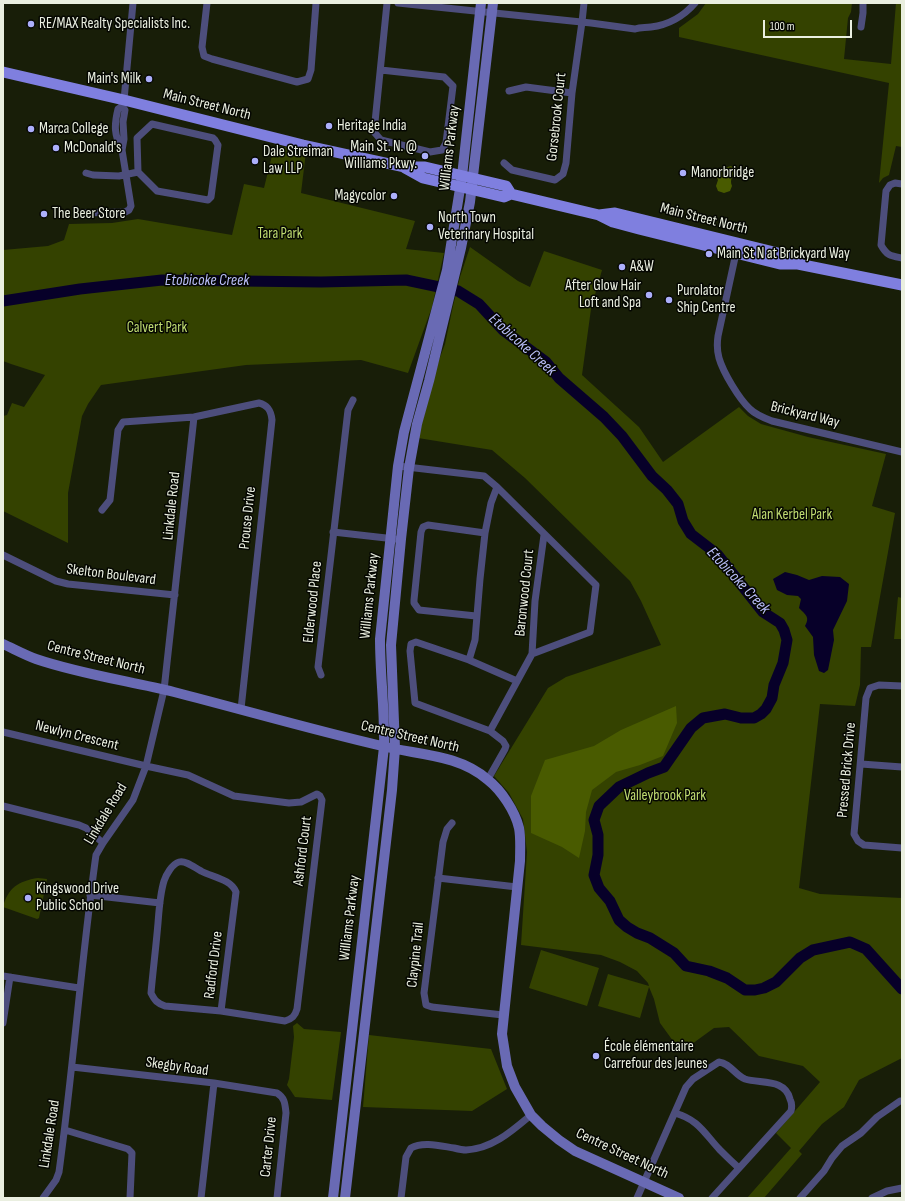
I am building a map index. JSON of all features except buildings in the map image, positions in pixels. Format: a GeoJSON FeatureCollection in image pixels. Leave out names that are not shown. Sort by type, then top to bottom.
{"type":"FeatureCollection","features":[{"type":"Feature","properties":{"kind":"main road","name":"Williams Parkway"},"geometry":{"type":"LineString","coordinates":[[467,183],[481,7]]}},
{"type":"Feature","properties":{"kind":"main road","name":"Williams Parkway"},"geometry":{"type":"LineString","coordinates":[[345,1198],[392,790],[395,748],[390,645],[396,539],[398,466],[404,432],[451,273],[467,183],[493,8]]}},
{"type":"Feature","properties":{"kind":"main road","name":"Main Street North"},"geometry":{"type":"LineString","coordinates":[[3,72],[123,103],[404,167],[423,178],[506,186],[511,194],[599,215],[613,222],[780,264],[798,264],[902,285]]}},
{"type":"Feature","properties":{"kind":"main road","name":"Main Street North"},"geometry":{"type":"LineString","coordinates":[[599,215],[615,213],[782,254],[798,264]]}},
{"type":"Feature","properties":{"kind":"main road","name":"Williams Parkway"},"geometry":{"type":"LineString","coordinates":[[333,1198],[384,747],[380,639],[417,424],[429,381],[443,303]]}},
{"type":"Feature","properties":{"kind":"main road","name":"Centre Street North"},"geometry":{"type":"LineString","coordinates":[[3,644],[35,659],[73,669],[241,709],[384,747],[439,757],[471,768],[488,779],[501,794],[510,808],[518,826],[520,846],[502,1034],[507,1066],[515,1087],[531,1115],[548,1132],[575,1151],[679,1198]]}},
{"type":"Feature","properties":{"kind":"street"},"geometry":{"type":"LineString","coordinates":[[81,213],[125,212],[129,210],[131,206],[122,150],[116,140],[115,126],[118,109],[123,103],[132,3]]}},
{"type":"Feature","properties":{"kind":"street"},"geometry":{"type":"LineString","coordinates":[[206,3],[202,47],[204,56],[297,82],[308,79],[311,70],[316,3]]}},
{"type":"Feature","properties":{"kind":"street"},"geometry":{"type":"LineString","coordinates":[[381,70],[444,77],[453,86],[446,143],[442,150],[430,152],[381,140],[374,132],[387,3]]}},
{"type":"Feature","properties":{"kind":"street"},"geometry":{"type":"LineString","coordinates":[[398,3],[493,8],[635,29],[669,23],[680,17],[695,3]]}},
{"type":"Feature","properties":{"kind":"street","name":"Gorsebrook Court"},"geometry":{"type":"LineString","coordinates":[[504,163],[512,170],[555,180],[563,174],[566,163],[572,93],[584,3]]}},
{"type":"Feature","properties":{"kind":"street"},"geometry":{"type":"LineString","coordinates":[[861,27],[864,13],[863,3]]}},
{"type":"Feature","properties":{"kind":"street"},"geometry":{"type":"LineString","coordinates":[[509,92],[526,87],[572,93]]}},
{"type":"Feature","properties":{"kind":"street"},"geometry":{"type":"LineString","coordinates":[[152,124],[213,138],[218,145],[211,198],[208,200],[157,191],[138,172],[137,138],[152,124]]}},
{"type":"Feature","properties":{"kind":"street"},"geometry":{"type":"LineString","coordinates":[[86,173],[119,176],[138,172]]}},
{"type":"Feature","properties":{"kind":"street"},"geometry":{"type":"LineString","coordinates":[[902,184],[895,183],[890,185],[886,191],[881,245],[885,252],[891,256],[902,258]]}},
{"type":"Feature","properties":{"kind":"street","name":"Brickyard Way"},"geometry":{"type":"LineString","coordinates":[[736,253],[717,347],[719,357],[724,368],[734,387],[750,410],[772,421],[902,452]]}},
{"type":"Feature","properties":{"kind":"street","name":"Elderwood Place"},"geometry":{"type":"LineString","coordinates":[[321,675],[318,667],[348,410],[353,400]]}},
{"type":"Feature","properties":{"kind":"street","name":"Prouse Drive"},"geometry":{"type":"LineString","coordinates":[[102,510],[110,500],[118,430],[123,422],[194,417],[259,403],[264,404],[268,408],[272,420],[241,709]]}},
{"type":"Feature","properties":{"kind":"street","name":"Linkdale Road"},"geometry":{"type":"LineString","coordinates":[[43,1198],[56,1180],[59,1172],[65,1130],[94,862],[103,843],[133,800],[146,766],[164,690],[194,417]]}},
{"type":"Feature","properties":{"kind":"street","name":"Baronwood Court"},"geometry":{"type":"LineString","coordinates":[[398,466],[484,476],[497,486],[544,535],[596,585],[590,632],[532,654]]}},
{"type":"Feature","properties":{"kind":"street"},"geometry":{"type":"LineString","coordinates":[[469,660],[475,640],[476,616],[485,533],[491,503],[497,486]]}},
{"type":"Feature","properties":{"kind":"street"},"geometry":{"type":"LineString","coordinates":[[476,616],[418,610],[414,600],[422,532],[424,527],[428,525],[485,533]]}},
{"type":"Feature","properties":{"kind":"street"},"geometry":{"type":"LineString","coordinates":[[334,532],[396,539]]}},
{"type":"Feature","properties":{"kind":"street","name":"Baronwood Court"},"geometry":{"type":"LineString","coordinates":[[490,731],[532,654],[535,601],[544,535]]}},
{"type":"Feature","properties":{"kind":"street","name":"Skelton Boulevard"},"geometry":{"type":"LineString","coordinates":[[3,555],[56,581],[68,584],[175,595]]}},
{"type":"Feature","properties":{"kind":"street"},"geometry":{"type":"LineString","coordinates":[[488,779],[506,746],[503,741],[490,731],[415,703],[410,651],[411,644],[416,642],[469,660],[517,681]]}},
{"type":"Feature","properties":{"kind":"street","name":"Pressed Brick Drive"},"geometry":{"type":"LineString","coordinates":[[902,686],[879,685],[870,688],[866,698],[854,834],[858,841],[864,845],[902,848]]}},
{"type":"Feature","properties":{"kind":"street","name":"Newlyn Crescent"},"geometry":{"type":"LineString","coordinates":[[3,732],[146,766]]}},
{"type":"Feature","properties":{"kind":"street"},"geometry":{"type":"LineString","coordinates":[[861,764],[902,767]]}},
{"type":"Feature","properties":{"kind":"street","name":"Ashford Court"},"geometry":{"type":"LineString","coordinates":[[146,766],[188,775],[234,796],[289,803],[300,802],[317,794],[322,800],[296,1014],[292,1019],[285,1021],[221,1011]]}},
{"type":"Feature","properties":{"kind":"street"},"geometry":{"type":"LineString","coordinates":[[3,806],[79,825],[86,828],[103,843]]}},
{"type":"Feature","properties":{"kind":"street","name":"Claypine Trail"},"geometry":{"type":"LineString","coordinates":[[452,823],[447,829],[443,842],[424,993],[426,1005],[432,1007],[503,1015]]}},
{"type":"Feature","properties":{"kind":"street","name":"Radford Drive"},"geometry":{"type":"LineString","coordinates":[[179,862],[186,863],[205,873],[230,883],[234,887],[236,892],[221,1011],[165,1006],[157,1003],[154,999],[151,993],[160,903],[164,881],[172,868],[179,862]]}},
{"type":"Feature","properties":{"kind":"street"},"geometry":{"type":"LineString","coordinates":[[438,878],[517,887]]}},
{"type":"Feature","properties":{"kind":"street"},"geometry":{"type":"LineString","coordinates":[[90,895],[160,903]]}},
{"type":"Feature","properties":{"kind":"street"},"geometry":{"type":"LineString","coordinates":[[3,1023],[6,977],[80,988]]}},
{"type":"Feature","properties":{"kind":"street"},"geometry":{"type":"LineString","coordinates":[[637,1198],[686,1087],[719,1062],[726,1064],[745,1079],[773,1083],[786,1090],[791,1100],[791,1111],[712,1198]]}},
{"type":"Feature","properties":{"kind":"street","name":"Skegby Road"},"geometry":{"type":"LineString","coordinates":[[72,1067],[214,1083],[201,1198]]}},
{"type":"Feature","properties":{"kind":"street","name":"Carter Drive"},"geometry":{"type":"LineString","coordinates":[[214,1083],[277,1093],[282,1096],[285,1102],[286,1113],[277,1198]]}},
{"type":"Feature","properties":{"kind":"street"},"geometry":{"type":"LineString","coordinates":[[800,1198],[824,1171],[842,1146],[861,1133],[877,1117],[902,1101]]}},
{"type":"Feature","properties":{"kind":"street"},"geometry":{"type":"LineString","coordinates":[[675,1113],[686,1116],[703,1129],[720,1150],[739,1168]]}},
{"type":"Feature","properties":{"kind":"street"},"geometry":{"type":"LineString","coordinates":[[401,1198],[406,1157],[411,1148],[420,1144],[465,1150],[474,1149],[498,1141],[531,1115]]}},
{"type":"Feature","properties":{"kind":"street"},"geometry":{"type":"LineString","coordinates":[[65,1130],[128,1149],[132,1153],[130,1198]]}},
{"type":"Feature","properties":{"kind":"street"},"geometry":{"type":"LineString","coordinates":[[872,1198],[888,1191],[902,1188]]}},
{"type":"Feature","properties":{"kind":"green space"},"geometry":{"type":"Polygon","coordinates":[[[706,3],[852,3],[851,12],[848,18],[844,59],[891,64],[896,3],[902,3],[902,147],[896,146],[889,175],[883,178],[879,183],[889,83],[679,37],[679,28],[698,14],[706,3]]]}},
{"type":"Feature","properties":{"kind":"green space"},"geometry":{"type":"Polygon","coordinates":[[[280,146],[306,152],[301,193],[415,221],[406,249],[444,253],[432,307],[408,373],[361,360],[246,365],[101,385],[82,416],[68,493],[68,543],[3,511],[3,416],[7,415],[12,403],[24,407],[45,375],[3,361],[3,250],[48,246],[64,240],[69,224],[112,223],[138,219],[232,235],[244,184],[264,188],[274,147],[280,146]]]}},
{"type":"Feature","properties":{"kind":"green space"},"geometry":{"type":"Polygon","coordinates":[[[731,166],[735,169],[731,179],[732,186],[730,191],[724,193],[718,191],[716,186],[718,180],[716,175],[718,170],[731,166]]]}},
{"type":"Feature","properties":{"kind":"green space","name":"Valleybrook Park"},"geometry":{"type":"Polygon","coordinates":[[[470,247],[518,281],[530,287],[544,251],[602,270],[591,309],[582,375],[639,427],[663,462],[739,407],[748,416],[761,424],[808,437],[886,454],[872,506],[895,513],[871,647],[861,647],[860,685],[855,706],[820,704],[799,888],[820,894],[902,898],[902,1058],[859,1080],[844,1107],[822,1124],[799,1151],[802,1154],[764,1198],[747,1198],[791,1148],[776,1133],[820,1082],[803,1066],[759,1056],[729,1027],[714,1028],[681,1052],[660,1023],[654,999],[649,987],[640,1018],[598,1006],[608,974],[649,986],[637,971],[620,962],[601,955],[521,945],[527,852],[523,819],[509,793],[494,776],[548,688],[566,677],[661,645],[630,581],[525,478],[492,450],[418,438],[439,360],[445,344],[460,277],[470,247]]]}},
{"type":"Feature","properties":{"kind":"green space"},"geometry":{"type":"Polygon","coordinates":[[[898,597],[902,598],[902,639],[894,639],[898,597]]]}},
{"type":"Feature","properties":{"kind":"green space"},"geometry":{"type":"Polygon","coordinates":[[[676,706],[677,723],[663,756],[616,772],[592,790],[586,812],[585,831],[579,858],[562,847],[531,833],[531,796],[545,760],[594,746],[621,730],[676,706]]]}},
{"type":"Feature","properties":{"kind":"green space"},"geometry":{"type":"Polygon","coordinates":[[[38,878],[47,879],[39,918],[37,919],[3,907],[5,900],[15,886],[19,883],[38,878]]]}},
{"type":"Feature","properties":{"kind":"green space"},"geometry":{"type":"Polygon","coordinates":[[[541,950],[599,968],[587,1006],[529,988],[541,950]]]}},
{"type":"Feature","properties":{"kind":"green space"},"geometry":{"type":"Polygon","coordinates":[[[297,1023],[304,1029],[341,1032],[332,1100],[295,1097],[287,1085],[294,1037],[293,1026],[297,1023]]]}},
{"type":"Feature","properties":{"kind":"green space"},"geometry":{"type":"Polygon","coordinates":[[[369,1035],[491,1049],[507,1089],[472,1111],[363,1107],[369,1035]]]}},
{"type":"Feature","properties":{"kind":"shaded area"},"geometry":{"type":"Polygon","coordinates":[[[785,572],[809,580],[822,576],[840,577],[849,584],[847,601],[833,630],[834,640],[828,670],[824,673],[819,671],[814,655],[813,637],[805,626],[807,618],[804,612],[799,608],[801,599],[798,596],[787,595],[777,590],[773,579],[785,572]]]}},
{"type":"Feature","properties":{"kind":"waterway","name":"Etobicoke Creek"},"geometry":{"type":"LineString","coordinates":[[3,301],[80,289],[162,280],[321,282],[406,280],[458,291],[479,304],[503,330],[546,362],[559,378],[604,417],[622,436],[652,476],[667,490],[678,504],[683,521],[691,534],[717,554],[763,612],[780,623],[787,640],[783,663],[774,685],[772,698],[766,709],[761,714],[754,718],[741,718],[725,714],[703,718],[691,728],[664,767],[619,787],[599,806],[594,820],[598,835],[598,855],[594,875],[599,888],[610,901],[619,920],[627,927],[650,938],[674,953],[686,966],[709,971],[727,978],[745,990],[764,988],[776,982],[800,958],[813,950],[850,942],[866,949],[902,989]]}},
{"type":"Feature","properties":{"kind":"place","name":"RE/MAX Realty Specialists Inc."},"geometry":{"type":"Point","coordinates":[31,24]}},
{"type":"Feature","properties":{"kind":"place","name":"Main's Milk"},"geometry":{"type":"Point","coordinates":[149,79]}},
{"type":"Feature","properties":{"kind":"place","name":"Heritage India"},"geometry":{"type":"Point","coordinates":[329,126]}},
{"type":"Feature","properties":{"kind":"place","name":"Marca College"},"geometry":{"type":"Point","coordinates":[31,129]}},
{"type":"Feature","properties":{"kind":"place","name":"McDonald's"},"geometry":{"type":"Point","coordinates":[56,148]}},
{"type":"Feature","properties":{"kind":"place","name":"Main St. N. @ Williams Pkwy."},"geometry":{"type":"Point","coordinates":[425,156]}},
{"type":"Feature","properties":{"kind":"place","name":"Dale Streiman Law LLP"},"geometry":{"type":"Point","coordinates":[255,161]}},
{"type":"Feature","properties":{"kind":"place","name":"Manorbridge"},"geometry":{"type":"Point","coordinates":[683,173]}},
{"type":"Feature","properties":{"kind":"place","name":"Magycolor"},"geometry":{"type":"Point","coordinates":[394,196]}},
{"type":"Feature","properties":{"kind":"place","name":"The Beer Store"},"geometry":{"type":"Point","coordinates":[44,214]}},
{"type":"Feature","properties":{"kind":"place","name":"North Town Veterinary Hospital"},"geometry":{"type":"Point","coordinates":[430,227]}},
{"type":"Feature","properties":{"kind":"place","name":"Main St N at Brickyard Way"},"geometry":{"type":"Point","coordinates":[709,254]}},
{"type":"Feature","properties":{"kind":"place","name":"A&W"},"geometry":{"type":"Point","coordinates":[622,267]}},
{"type":"Feature","properties":{"kind":"place","name":"After Glow Hair Loft and Spa"},"geometry":{"type":"Point","coordinates":[649,295]}},
{"type":"Feature","properties":{"kind":"place","name":"Purolator Ship Centre"},"geometry":{"type":"Point","coordinates":[669,300]}},
{"type":"Feature","properties":{"kind":"place","name":"Kingswood Drive Public School"},"geometry":{"type":"Point","coordinates":[28,898]}},
{"type":"Feature","properties":{"kind":"place","name":"École élémentaire Carrefour des Jeunes"},"geometry":{"type":"Point","coordinates":[596,1056]}},
{"type":"Feature","properties":{"kind":"park label","name":"Tara Park"},"geometry":{"type":"Point","coordinates":[280,234]}},
{"type":"Feature","properties":{"kind":"park label","name":"Calvert Park"},"geometry":{"type":"Point","coordinates":[157,328]}},
{"type":"Feature","properties":{"kind":"park label","name":"Alan Kerbel Park"},"geometry":{"type":"Point","coordinates":[792,515]}}]}
